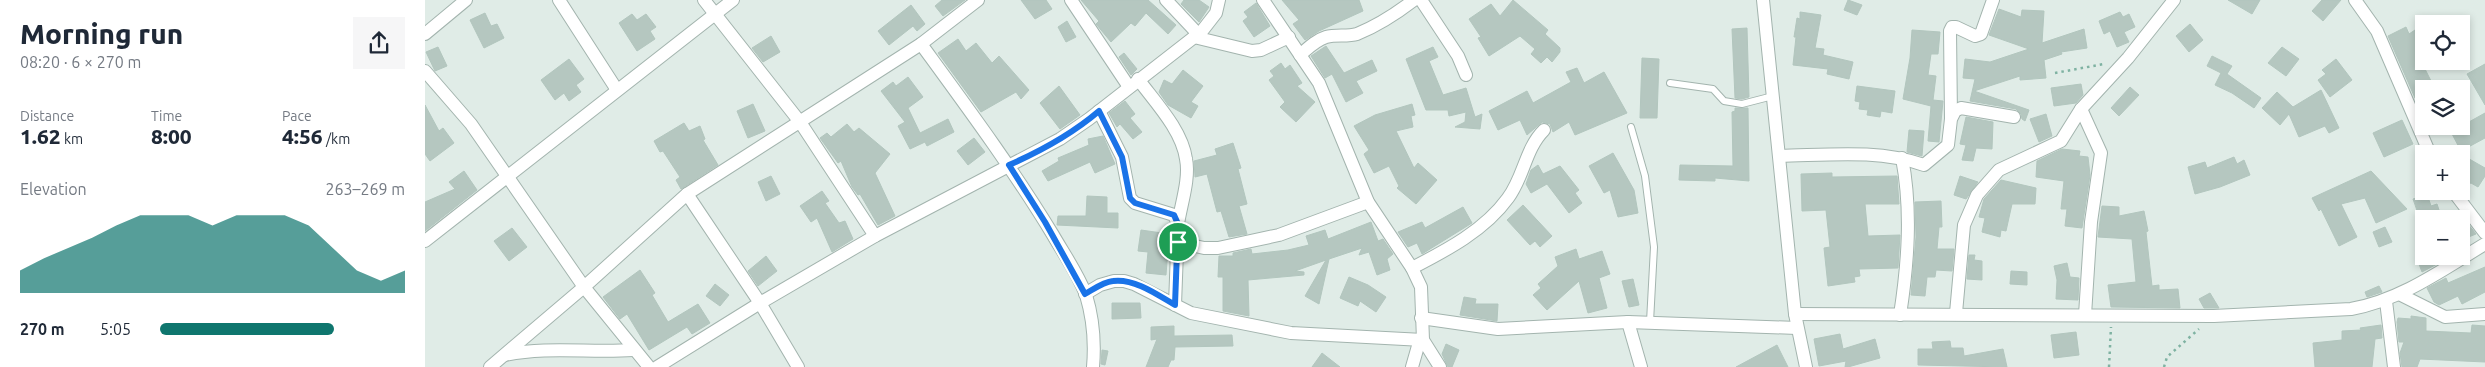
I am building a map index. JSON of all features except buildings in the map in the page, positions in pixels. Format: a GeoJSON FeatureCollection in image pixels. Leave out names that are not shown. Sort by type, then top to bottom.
{"type":"FeatureCollection","features":[{"type":"Feature","properties":{"kind":"street"},"geometry":{"type":"LineString","coordinates":[[425,34],[466,0]]}},
{"type":"Feature","properties":{"kind":"street"},"geometry":{"type":"LineString","coordinates":[[559,0],[617,90]]}},
{"type":"Feature","properties":{"kind":"street"},"geometry":{"type":"LineString","coordinates":[[704,0],[800,122],[875,236]]}},
{"type":"Feature","properties":{"kind":"street"},"geometry":{"type":"LineString","coordinates":[[425,240],[733,0]]}},
{"type":"Feature","properties":{"kind":"street"},"geometry":{"type":"LineString","coordinates":[[490,367],[584,287],[687,194],[921,44],[978,0]]}},
{"type":"Feature","properties":{"kind":"street"},"geometry":{"type":"LineString","coordinates":[[1071,0],[1133,83],[1173,129],[1186,159],[1187,172],[1178,224],[1175,305]]}},
{"type":"Feature","properties":{"kind":"street"},"geometry":{"type":"LineString","coordinates":[[1165,0],[1196,36],[1253,51],[1261,50],[1289,37]]}},
{"type":"Feature","properties":{"kind":"street"},"geometry":{"type":"LineString","coordinates":[[657,367],[760,303],[875,236],[1060,139],[1196,36],[1217,13],[1219,0]]}},
{"type":"Feature","properties":{"kind":"street"},"geometry":{"type":"LineString","coordinates":[[1263,0],[1319,83],[1368,202],[1412,268],[1421,287],[1422,339],[1412,367]]}},
{"type":"Feature","properties":{"kind":"street"},"geometry":{"type":"LineString","coordinates":[[1300,55],[1317,41],[1327,37],[1349,36],[1359,33],[1394,14],[1414,0]]}},
{"type":"Feature","properties":{"kind":"street"},"geometry":{"type":"LineString","coordinates":[[1421,0],[1458,56],[1466,75]]}},
{"type":"Feature","properties":{"kind":"street"},"geometry":{"type":"LineString","coordinates":[[1763,0],[1795,314],[1806,367]]}},
{"type":"Feature","properties":{"kind":"street"},"geometry":{"type":"LineString","coordinates":[[1780,156],[1861,154],[1902,158],[1925,165],[1948,146],[1951,118],[1950,31],[1952,27],[1956,26],[1975,36],[1981,34],[1993,0]]}},
{"type":"Feature","properties":{"kind":"street"},"geometry":{"type":"LineString","coordinates":[[1956,313],[1964,225],[1977,195],[1999,170],[2061,141],[2081,109],[2128,58],[2174,0]]}},
{"type":"Feature","properties":{"kind":"street"},"geometry":{"type":"LineString","coordinates":[[2355,0],[2377,31],[2426,145]]}},
{"type":"Feature","properties":{"kind":"street"},"geometry":{"type":"LineString","coordinates":[[921,44],[1009,165],[1045,222],[1085,294],[1092,328],[1093,367]]}},
{"type":"Feature","properties":{"kind":"street"},"geometry":{"type":"LineString","coordinates":[[425,71],[471,124],[584,287],[633,350],[649,367]]}},
{"type":"Feature","properties":{"kind":"street"},"geometry":{"type":"LineString","coordinates":[[1951,118],[1955,110],[1961,108],[2014,117]]}},
{"type":"Feature","properties":{"kind":"street"},"geometry":{"type":"LineString","coordinates":[[2081,109],[2101,153],[2089,239],[2085,315]]}},
{"type":"Feature","properties":{"kind":"street"},"geometry":{"type":"LineString","coordinates":[[1099,111],[1122,157],[1130,198],[1135,203],[1174,215],[1178,224]]}},
{"type":"Feature","properties":{"kind":"street"},"geometry":{"type":"LineString","coordinates":[[1412,268],[1448,250],[1475,232],[1509,198],[1535,139],[1544,130]]}},
{"type":"Feature","properties":{"kind":"street"},"geometry":{"type":"LineString","coordinates":[[1900,315],[1908,259],[1907,181],[1902,158]]}},
{"type":"Feature","properties":{"kind":"street"},"geometry":{"type":"LineString","coordinates":[[687,194],[760,303],[798,367]]}},
{"type":"Feature","properties":{"kind":"street"},"geometry":{"type":"LineString","coordinates":[[2460,200],[2485,233]]}},
{"type":"Feature","properties":{"kind":"street"},"geometry":{"type":"LineString","coordinates":[[1178,242],[1203,248],[1218,248],[1279,235],[1368,202]]}},
{"type":"Feature","properties":{"kind":"street"},"geometry":{"type":"LineString","coordinates":[[1795,314],[1900,315],[1956,313],[2214,316],[2351,309],[2386,301],[2401,295],[2485,244]]}},
{"type":"Feature","properties":{"kind":"street"},"geometry":{"type":"LineString","coordinates":[[1085,294],[1100,285],[1114,281],[1124,281],[1134,284],[1191,314],[1291,333],[1422,339]]}},
{"type":"Feature","properties":{"kind":"street"},"geometry":{"type":"LineString","coordinates":[[2401,295],[2445,317],[2485,314]]}},
{"type":"Feature","properties":{"kind":"street"},"geometry":{"type":"LineString","coordinates":[[2386,301],[2394,367]]}},
{"type":"Feature","properties":{"kind":"street"},"geometry":{"type":"LineString","coordinates":[[1421,318],[1498,329],[1628,322],[1797,328]]}},
{"type":"Feature","properties":{"kind":"street"},"geometry":{"type":"LineString","coordinates":[[1628,322],[1641,367]]}},
{"type":"Feature","properties":{"kind":"street"},"geometry":{"type":"LineString","coordinates":[[1422,339],[1440,367]]}},
{"type":"Feature","properties":{"kind":"street"},"geometry":{"type":"LineString","coordinates":[[503,356],[531,350],[577,352],[633,350]]}},
{"type":"Feature","properties":{"kind":"lane"},"geometry":{"type":"LineString","coordinates":[[1670,83],[1713,89],[1724,101],[1742,104],[1774,95]]}},
{"type":"Feature","properties":{"kind":"lane"},"geometry":{"type":"LineString","coordinates":[[1631,128],[1645,176],[1654,247],[1650,322]]}},
{"type":"Feature","properties":{"kind":"path"},"geometry":{"type":"LineString","coordinates":[[2055,72],[2128,58]]}},
{"type":"Feature","properties":{"kind":"path"},"geometry":{"type":"LineString","coordinates":[[2109,367],[2112,316]]}},
{"type":"Feature","properties":{"kind":"path"},"geometry":{"type":"LineString","coordinates":[[2164,367],[2167,357],[2214,316]]}},
{"type":"Feature","properties":{"kind":"route"},"geometry":{"type":"LineString","coordinates":[[1099,111],[1122,157],[1130,198],[1135,203],[1174,215],[1178,224],[1178,242],[1175,305],[1164,298],[1124,281],[1114,281],[1100,285],[1085,294],[1045,222],[1009,165],[1036,153],[1060,139],[1099,111]]}}]}
